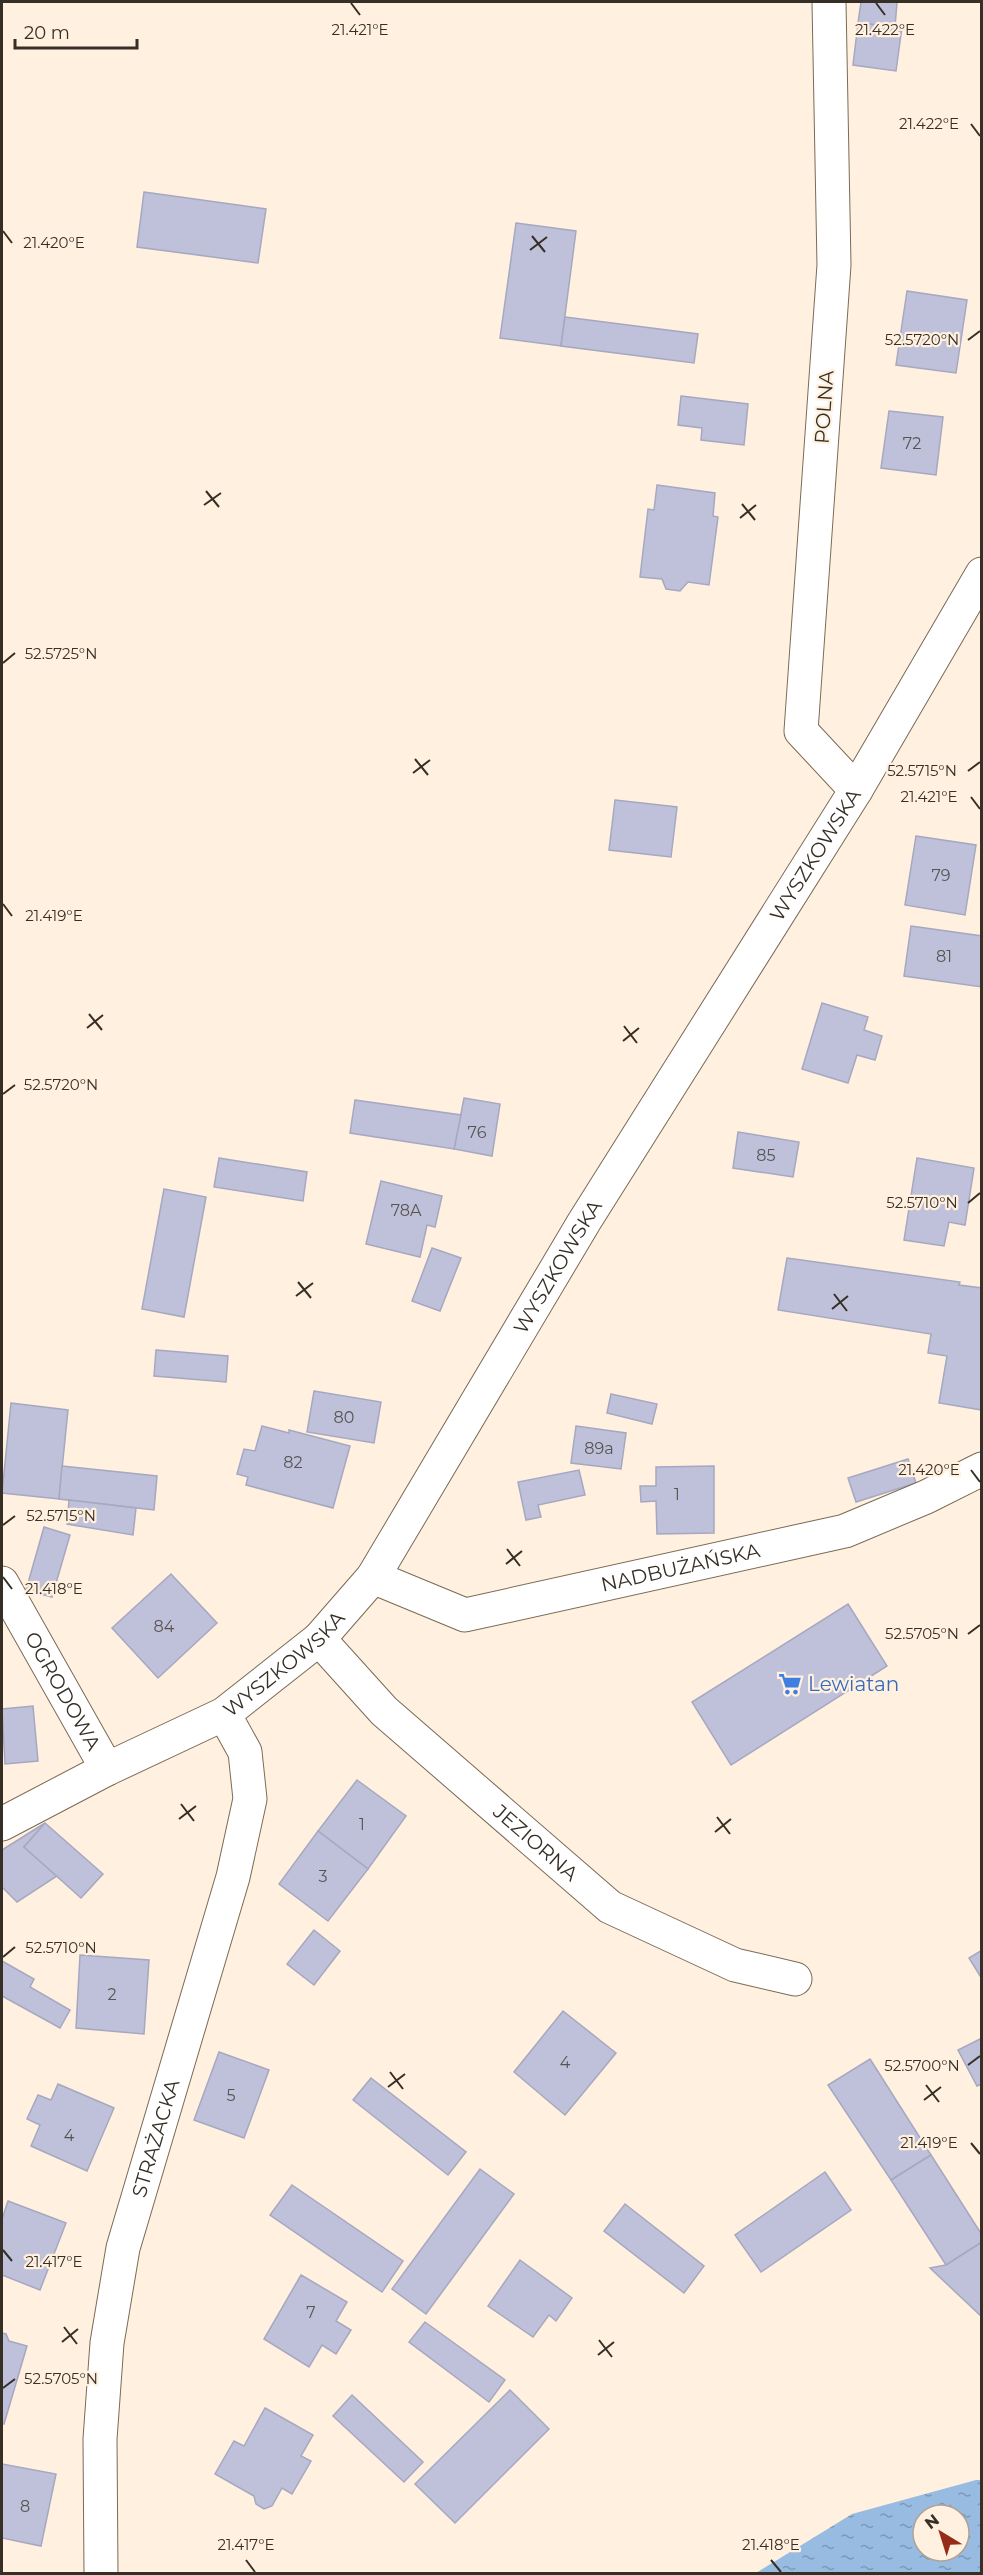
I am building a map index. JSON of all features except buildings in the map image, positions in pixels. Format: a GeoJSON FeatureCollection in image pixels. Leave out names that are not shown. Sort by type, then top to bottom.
{"type":"FeatureCollection","features":[{"type":"Feature","properties":{"kind":"street","name":"POLNA"},"geometry":{"type":"LineString","coordinates":[[829,2],[834,265],[801,731],[856,790]]}},
{"type":"Feature","properties":{"kind":"street","name":"WYSZKOWSKA"},"geometry":{"type":"LineString","coordinates":[[2,1824],[107,1769],[224,1714],[318,1640],[373,1577],[584,1222],[856,790],[981,574]]}},
{"type":"Feature","properties":{"kind":"street","name":"NADBUŻAŃSKA"},"geometry":{"type":"LineString","coordinates":[[373,1577],[465,1615],[845,1531],[926,1497],[981,1469]]}},
{"type":"Feature","properties":{"kind":"street","name":"OGRODOWA"},"geometry":{"type":"LineString","coordinates":[[2,1583],[107,1769]]}},
{"type":"Feature","properties":{"kind":"street","name":"JEZIORNA"},"geometry":{"type":"LineString","coordinates":[[318,1640],[384,1711],[610,1907],[735,1965],[795,1979]]}},
{"type":"Feature","properties":{"kind":"street","name":"STRAŻACKA"},"geometry":{"type":"LineString","coordinates":[[101,2574],[100,2439],[107,2343],[123,2247],[233,1877],[250,1799],[245,1752],[224,1714]]}},
{"type":"Feature","properties":{"kind":"water"},"geometry":{"type":"Polygon","coordinates":[[[981,2480],[981,2573],[756,2573],[852,2514],[981,2480]]]}},
{"type":"Feature","properties":{"kind":"place","name":"Lewiatan"},"geometry":{"type":"Point","coordinates":[790,1684]}}]}
